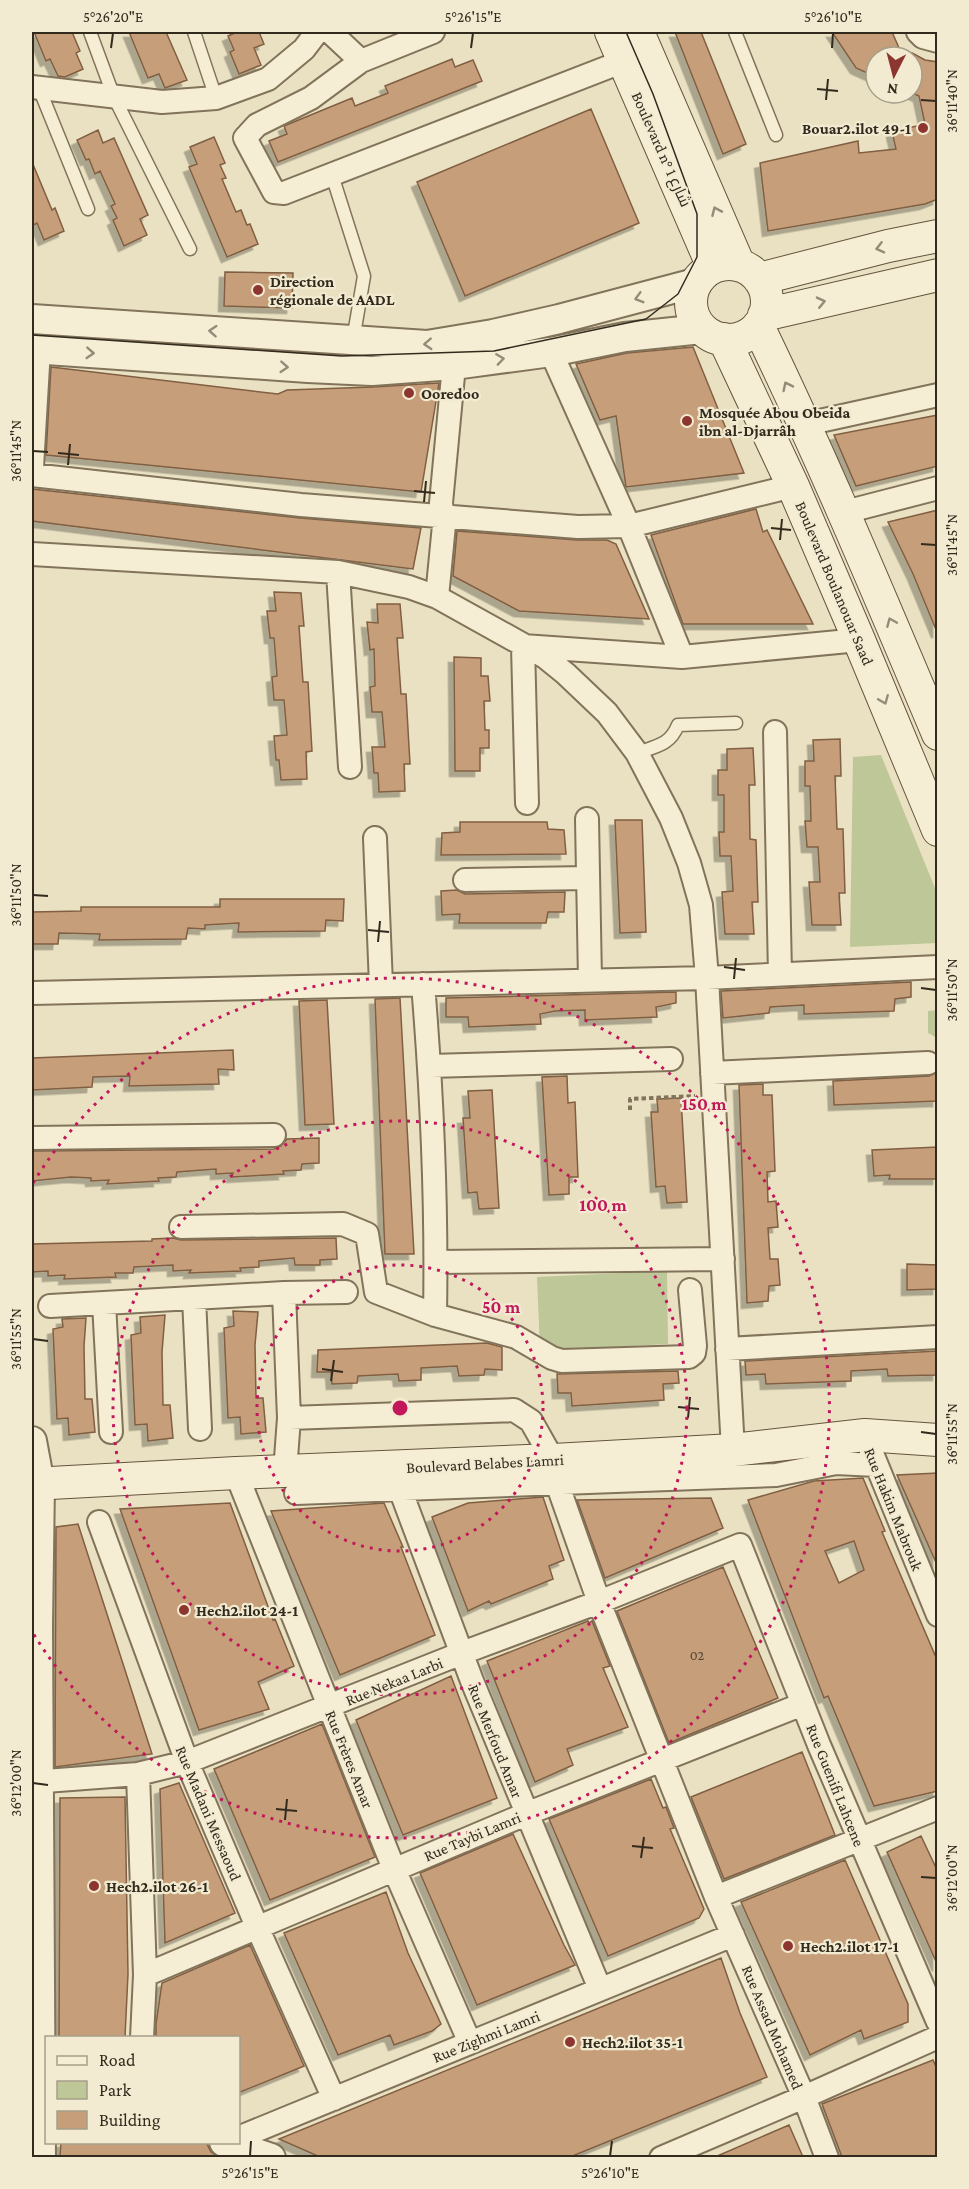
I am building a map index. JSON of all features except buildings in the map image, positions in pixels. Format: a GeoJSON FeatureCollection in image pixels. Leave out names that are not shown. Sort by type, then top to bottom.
{"type":"FeatureCollection","features":[{"type":"Feature","properties":{"kind":"main road","name":"Boulevard n° شارع 1"},"geometry":{"type":"LineString","coordinates":[[611,32],[727,273]]}},
{"type":"Feature","properties":{"kind":"main road","name":"Boulevard n° شارع 1"},"geometry":{"type":"LineString","coordinates":[[638,32],[727,273]]}},
{"type":"Feature","properties":{"kind":"main road"},"geometry":{"type":"LineString","coordinates":[[727,273],[765,290],[767,303],[761,321],[748,334],[736,339],[713,334],[695,319],[691,307],[691,295],[727,273],[938,236]]}},
{"type":"Feature","properties":{"kind":"main road"},"geometry":{"type":"LineString","coordinates":[[761,321],[938,275]]}},
{"type":"Feature","properties":{"kind":"main road"},"geometry":{"type":"LineString","coordinates":[[761,321],[845,512],[938,734]]}},
{"type":"Feature","properties":{"kind":"main road","name":"Boulevard Boulanouar Saad"},"geometry":{"type":"LineString","coordinates":[[713,334],[793,486],[938,830]]}},
{"type":"Feature","properties":{"kind":"main road","name":"Boulevard Belabes Lamri"},"geometry":{"type":"LineString","coordinates":[[36,1484],[236,1473],[290,1482],[555,1472],[865,1435],[938,1440]]}},
{"type":"Feature","properties":{"kind":"street"},"geometry":{"type":"LineString","coordinates":[[35,88],[162,102],[216,98],[268,79],[304,50],[317,32]]}},
{"type":"Feature","properties":{"kind":"street"},"geometry":{"type":"LineString","coordinates":[[330,32],[361,60]]}},
{"type":"Feature","properties":{"kind":"street"},"geometry":{"type":"LineString","coordinates":[[433,32],[361,60],[311,98],[257,125],[245,138],[274,192],[284,194],[624,61]]}},
{"type":"Feature","properties":{"kind":"street"},"geometry":{"type":"LineString","coordinates":[[918,32],[923,37],[938,41]]}},
{"type":"Feature","properties":{"kind":"street"},"geometry":{"type":"LineString","coordinates":[[32,319],[427,345],[493,334],[579,314],[727,273]]}},
{"type":"Feature","properties":{"kind":"street"},"geometry":{"type":"LineString","coordinates":[[32,467],[35,349],[372,371],[454,365],[551,352],[625,337],[713,334]]}},
{"type":"Feature","properties":{"kind":"street"},"geometry":{"type":"LineString","coordinates":[[551,352],[629,526],[682,657]]}},
{"type":"Feature","properties":{"kind":"street"},"geometry":{"type":"LineString","coordinates":[[437,597],[444,525],[441,503],[454,365]]}},
{"type":"Feature","properties":{"kind":"street"},"geometry":{"type":"LineString","coordinates":[[806,424],[938,395]]}},
{"type":"Feature","properties":{"kind":"street"},"geometry":{"type":"LineString","coordinates":[[32,475],[301,505],[579,527],[629,526],[793,486]]}},
{"type":"Feature","properties":{"kind":"street"},"geometry":{"type":"LineString","coordinates":[[845,512],[938,488]]}},
{"type":"Feature","properties":{"kind":"street"},"geometry":{"type":"LineString","coordinates":[[32,554],[338,572],[409,586],[437,597],[545,657],[607,713],[637,753],[671,818],[689,862],[701,905],[733,1450]]}},
{"type":"Feature","properties":{"kind":"street"},"geometry":{"type":"LineString","coordinates":[[338,572],[350,767]]}},
{"type":"Feature","properties":{"kind":"street"},"geometry":{"type":"LineString","coordinates":[[523,646],[682,657],[859,640]]}},
{"type":"Feature","properties":{"kind":"street"},"geometry":{"type":"LineString","coordinates":[[523,646],[527,803]]}},
{"type":"Feature","properties":{"kind":"street"},"geometry":{"type":"LineString","coordinates":[[775,732],[780,974]]}},
{"type":"Feature","properties":{"kind":"street"},"geometry":{"type":"LineString","coordinates":[[587,819],[590,980]]}},
{"type":"Feature","properties":{"kind":"street"},"geometry":{"type":"LineString","coordinates":[[375,838],[381,985]]}},
{"type":"Feature","properties":{"kind":"street"},"geometry":{"type":"LineString","coordinates":[[465,880],[588,878]]}},
{"type":"Feature","properties":{"kind":"street"},"geometry":{"type":"LineString","coordinates":[[32,993],[707,978],[938,967]]}},
{"type":"Feature","properties":{"kind":"street"},"geometry":{"type":"LineString","coordinates":[[423,984],[430,1066],[436,1262],[435,1315]]}},
{"type":"Feature","properties":{"kind":"street"},"geometry":{"type":"LineString","coordinates":[[430,1066],[671,1059]]}},
{"type":"Feature","properties":{"kind":"street"},"geometry":{"type":"LineString","coordinates":[[713,1084],[928,1063]]}},
{"type":"Feature","properties":{"kind":"street"},"geometry":{"type":"LineString","coordinates":[[32,1138],[274,1135]]}},
{"type":"Feature","properties":{"kind":"street"},"geometry":{"type":"LineString","coordinates":[[181,1227],[343,1224],[367,1234],[376,1292],[435,1315],[516,1337],[552,1358],[562,1361],[689,1357],[694,1353],[695,1346],[690,1290]]}},
{"type":"Feature","properties":{"kind":"street"},"geometry":{"type":"LineString","coordinates":[[436,1262],[723,1259]]}},
{"type":"Feature","properties":{"kind":"street"},"geometry":{"type":"LineString","coordinates":[[50,1306],[284,1293],[346,1292]]}},
{"type":"Feature","properties":{"kind":"street"},"geometry":{"type":"LineString","coordinates":[[284,1293],[290,1482],[400,1489],[555,1472],[776,1475],[836,1463],[876,1465]]}},
{"type":"Feature","properties":{"kind":"street"},"geometry":{"type":"LineString","coordinates":[[194,1298],[200,1429]]}},
{"type":"Feature","properties":{"kind":"street"},"geometry":{"type":"LineString","coordinates":[[104,1303],[111,1432]]}},
{"type":"Feature","properties":{"kind":"street"},"geometry":{"type":"LineString","coordinates":[[727,1349],[938,1337]]}},
{"type":"Feature","properties":{"kind":"street","name":"Rue Assad Mohamed"},"geometry":{"type":"LineString","coordinates":[[289,1418],[514,1410],[531,1421],[555,1472],[599,1602],[716,1897],[804,2097],[827,2157]]}},
{"type":"Feature","properties":{"kind":"street","name":"Rue Hakim Mabrouk"},"geometry":{"type":"LineString","coordinates":[[865,1435],[938,1615]]}},
{"type":"Feature","properties":{"kind":"street"},"geometry":{"type":"LineString","coordinates":[[32,1441],[36,1484],[35,1782],[41,2157]]}},
{"type":"Feature","properties":{"kind":"street","name":"Rue Frères Amar"},"geometry":{"type":"LineString","coordinates":[[236,1473],[394,1869],[470,2043]]}},
{"type":"Feature","properties":{"kind":"street","name":"Rue Merfoud Amar"},"geometry":{"type":"LineString","coordinates":[[400,1489],[526,1814],[600,1989]]}},
{"type":"Feature","properties":{"kind":"street","name":"Rue Madani Messaoud"},"geometry":{"type":"LineString","coordinates":[[99,1522],[187,1762],[334,2099]]}},
{"type":"Feature","properties":{"kind":"street","name":"Rue Nekaa Larbi"},"geometry":{"type":"LineString","coordinates":[[35,1782],[138,1774],[187,1762],[740,1545]]}},
{"type":"Feature","properties":{"kind":"street","name":"Rue Guenifi Lahcene"},"geometry":{"type":"LineString","coordinates":[[740,1545],[858,1840],[938,2022]]}},
{"type":"Feature","properties":{"kind":"street","name":"Rue Taybi Lamri"},"geometry":{"type":"LineString","coordinates":[[145,1975],[526,1814],[803,1704]]}},
{"type":"Feature","properties":{"kind":"street"},"geometry":{"type":"LineString","coordinates":[[138,1774],[145,1975],[142,2036]]}},
{"type":"Feature","properties":{"kind":"street"},"geometry":{"type":"LineString","coordinates":[[716,1897],[938,1808]]}},
{"type":"Feature","properties":{"kind":"street","name":"Rue Zighmi Lamri"},"geometry":{"type":"LineString","coordinates":[[240,2137],[733,1935]]}},
{"type":"Feature","properties":{"kind":"street"},"geometry":{"type":"LineString","coordinates":[[661,2157],[938,2037]]}},
{"type":"Feature","properties":{"kind":"street"},"geometry":{"type":"LineString","coordinates":[[235,2144],[271,2157]]}},
{"type":"Feature","properties":{"kind":"lane"},"geometry":{"type":"LineString","coordinates":[[90,32],[114,97],[190,249]]}},
{"type":"Feature","properties":{"kind":"lane"},"geometry":{"type":"LineString","coordinates":[[194,32],[216,98]]}},
{"type":"Feature","properties":{"kind":"lane"},"geometry":{"type":"LineString","coordinates":[[735,32],[776,135]]}},
{"type":"Feature","properties":{"kind":"lane"},"geometry":{"type":"LineString","coordinates":[[35,88],[88,209]]}},
{"type":"Feature","properties":{"kind":"lane"},"geometry":{"type":"LineString","coordinates":[[332,175],[364,276],[353,340]]}},
{"type":"Feature","properties":{"kind":"lane"},"geometry":{"type":"LineString","coordinates":[[637,753],[663,744],[673,737],[678,724],[736,723]]}},
{"type":"Feature","properties":{"kind":"path"},"geometry":{"type":"LineString","coordinates":[[630,1110],[630,1098],[713,1084]]}},
{"type":"Feature","properties":{"kind":"green space"},"geometry":{"type":"Polygon","coordinates":[[[881,755],[937,893],[937,943],[850,947],[853,757],[881,755]]]}},
{"type":"Feature","properties":{"kind":"green space"},"geometry":{"type":"Polygon","coordinates":[[[938,1010],[937,1038],[928,1033],[928,1011],[938,1010]]]}},
{"type":"Feature","properties":{"kind":"green space"},"geometry":{"type":"Polygon","coordinates":[[[667,1271],[668,1344],[540,1351],[537,1277],[667,1271]]]}},
{"type":"Feature","properties":{"kind":"tram line"},"geometry":{"type":"LineString","coordinates":[[32,335],[342,356],[494,351],[646,319],[678,294],[697,257],[697,214],[653,94],[626,32]]}},
{"type":"Feature","properties":{"kind":"place","name":"Bouar2.ilot 49-1"},"geometry":{"type":"Point","coordinates":[923,128]}},
{"type":"Feature","properties":{"kind":"place","name":"Direction régionale de AADL"},"geometry":{"type":"Point","coordinates":[258,290]}},
{"type":"Feature","properties":{"kind":"place","name":"Ooredoo"},"geometry":{"type":"Point","coordinates":[409,393]}},
{"type":"Feature","properties":{"kind":"place","name":"Mosquée Abou Obeida ibn al-Djarrâh"},"geometry":{"type":"Point","coordinates":[687,421]}},
{"type":"Feature","properties":{"kind":"place","name":"Hech2.ilot 24-1"},"geometry":{"type":"Point","coordinates":[184,1610]}},
{"type":"Feature","properties":{"kind":"place","name":"Hech2.ilot 26-1"},"geometry":{"type":"Point","coordinates":[94,1886]}},
{"type":"Feature","properties":{"kind":"place","name":"Hech2.ilot 17-1"},"geometry":{"type":"Point","coordinates":[788,1946]}},
{"type":"Feature","properties":{"kind":"place","name":"Hech2.ilot 35-1"},"geometry":{"type":"Point","coordinates":[570,2042]}}]}
